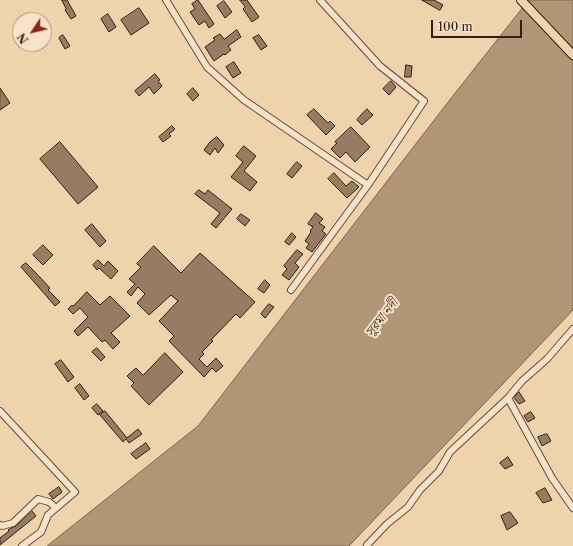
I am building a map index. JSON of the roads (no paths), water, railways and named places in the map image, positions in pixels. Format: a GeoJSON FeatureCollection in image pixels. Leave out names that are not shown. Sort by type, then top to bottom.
{"type":"FeatureCollection","features":[{"type":"Feature","properties":{"kind":"main road"},"geometry":{"type":"LineString","coordinates":[[521,0],[573,54]]}},
{"type":"Feature","properties":{"kind":"street"},"geometry":{"type":"LineString","coordinates":[[166,0],[207,67],[238,96],[368,185]]}},
{"type":"Feature","properties":{"kind":"street"},"geometry":{"type":"LineString","coordinates":[[291,290],[368,185],[424,101],[380,66],[320,0]]}},
{"type":"Feature","properties":{"kind":"street"},"geometry":{"type":"LineString","coordinates":[[367,545],[387,524],[408,507],[420,490],[439,471],[450,452],[508,398],[522,381],[547,359],[573,329]]}},
{"type":"Feature","properties":{"kind":"street"},"geometry":{"type":"LineString","coordinates":[[508,398],[552,478],[573,508]]}},
{"type":"Feature","properties":{"kind":"street"},"geometry":{"type":"LineString","coordinates":[[0,411],[75,492],[48,515],[41,532],[22,546]]}},
{"type":"Feature","properties":{"kind":"street"},"geometry":{"type":"LineString","coordinates":[[0,525],[2,526],[13,523],[38,499],[49,502],[56,508]]}},
{"type":"Feature","properties":{"kind":"water","name":"সুরমা নদী"},"geometry":{"type":"Polygon","coordinates":[[[529,0],[573,0],[573,310],[349,546],[47,546],[198,426],[452,97],[529,0]]]}}]}
